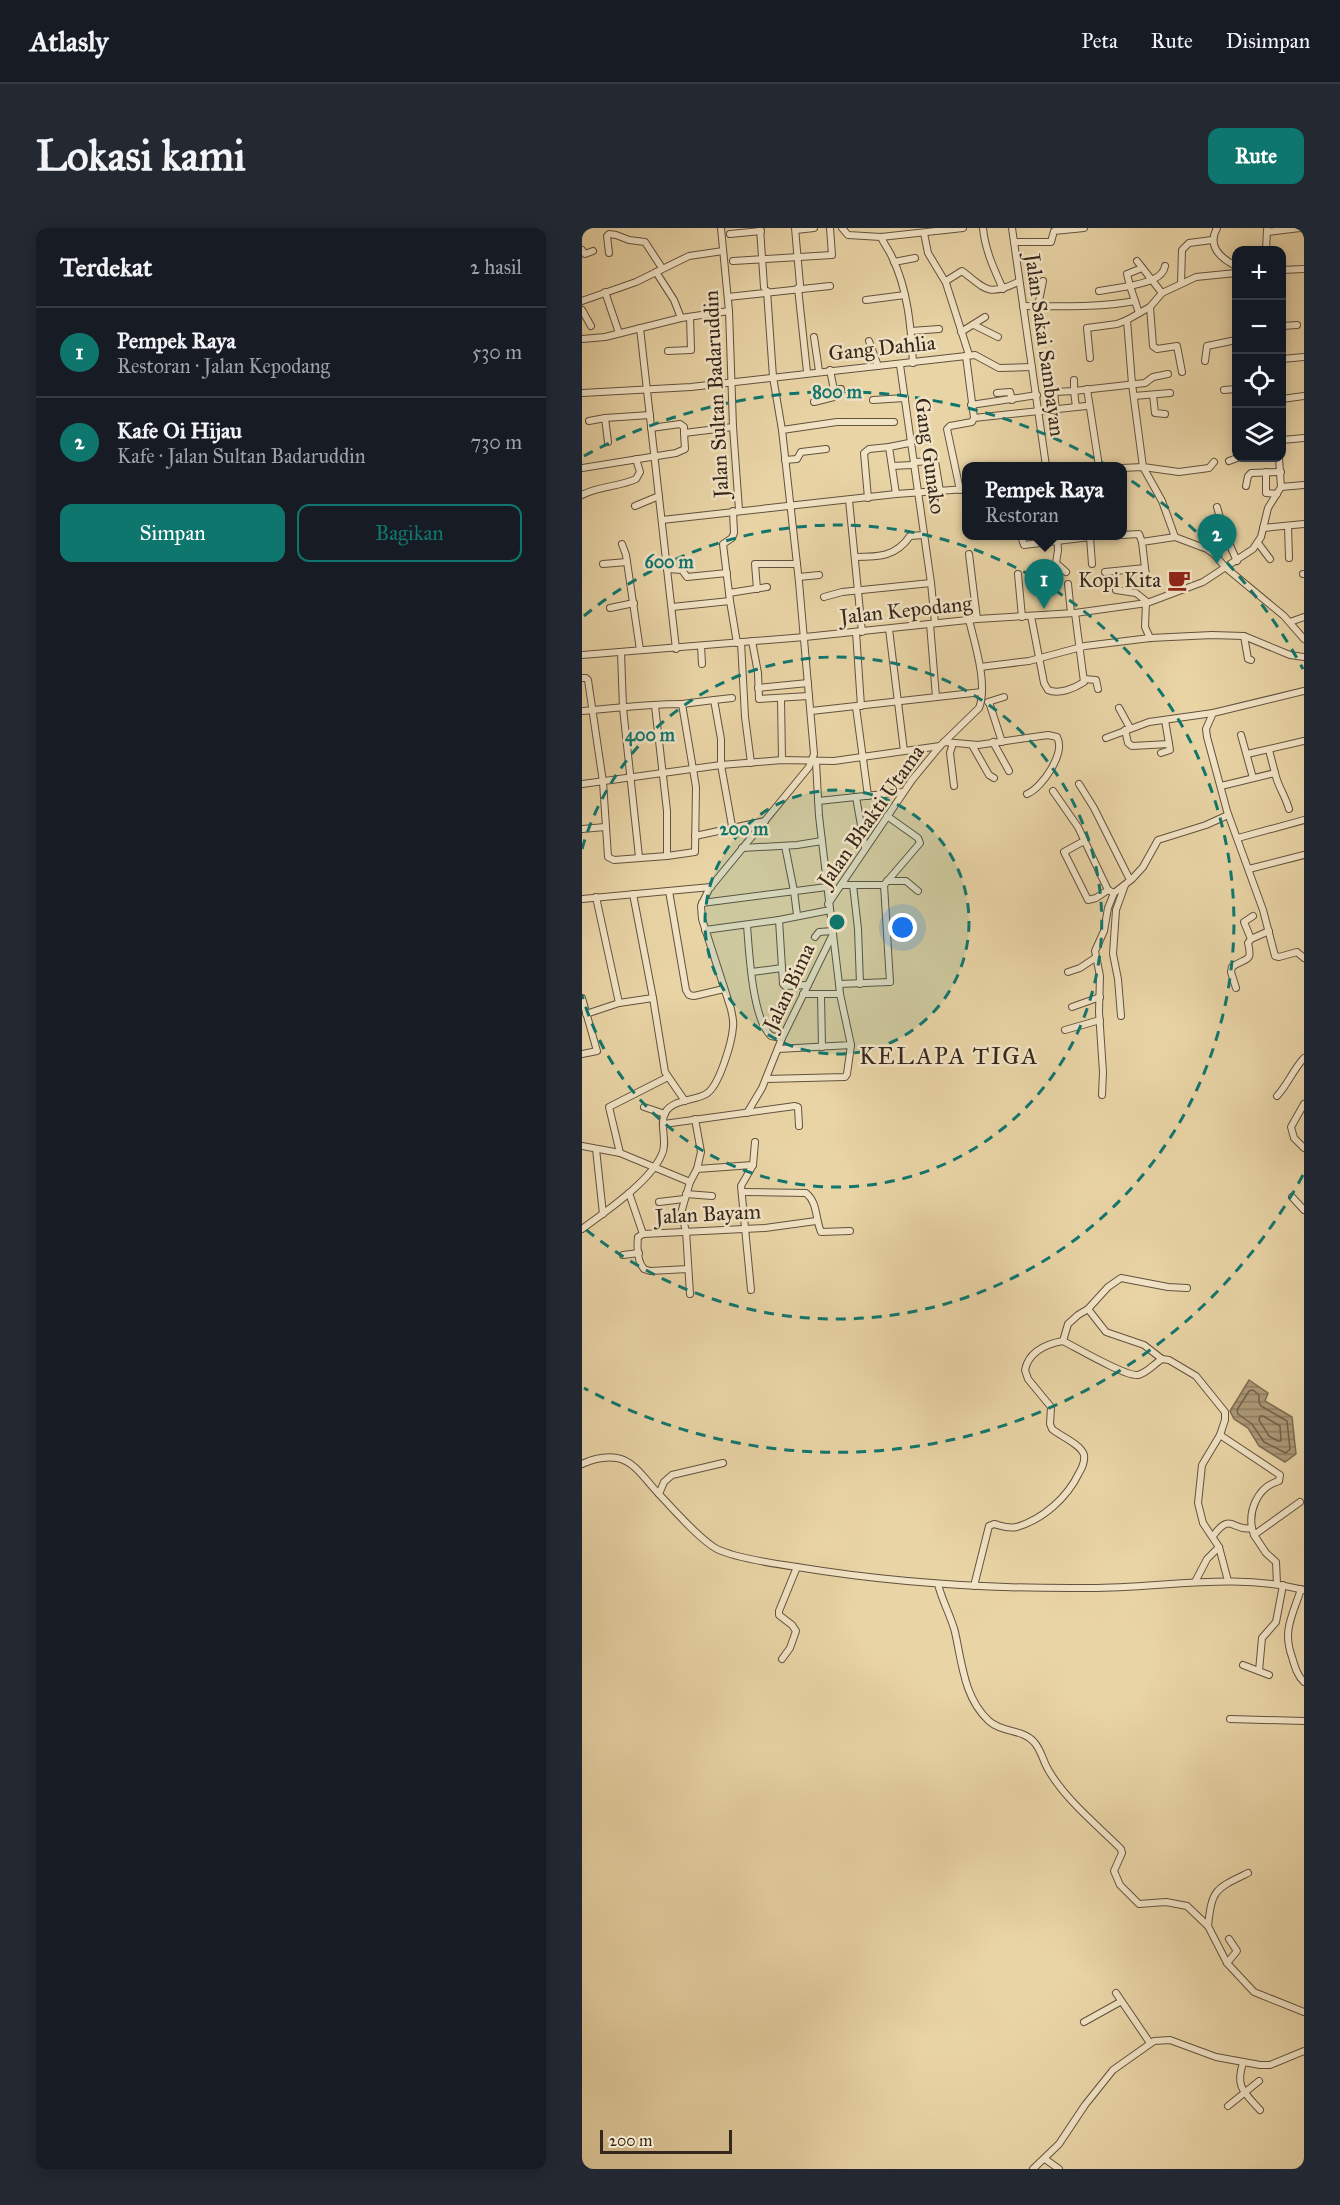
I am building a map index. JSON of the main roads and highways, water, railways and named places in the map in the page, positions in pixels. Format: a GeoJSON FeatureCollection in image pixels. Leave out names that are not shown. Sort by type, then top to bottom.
{"type":"FeatureCollection","features":[{"type":"Feature","properties":{"kind":"water"},"geometry":{"type":"Polygon","coordinates":[[[1249,1380],[1268,1393],[1265,1401],[1292,1417],[1296,1454],[1285,1462],[1259,1446],[1248,1428],[1234,1419],[1230,1411],[1249,1380]]]}},
{"type":"Feature","properties":{"kind":"place","name":"Kafe Oi Hijau"},"geometry":{"type":"Point","coordinates":[1217,564]}},
{"type":"Feature","properties":{"kind":"place","name":"Kopi Kita"},"geometry":{"type":"Point","coordinates":[1179,580]}},
{"type":"Feature","properties":{"kind":"place","name":"Pempek Raya"},"geometry":{"type":"Point","coordinates":[1044,609]}},
{"type":"Feature","properties":{"kind":"district","name":"KELAPA TIGA"},"geometry":{"type":"Point","coordinates":[949,1056]}}]}
